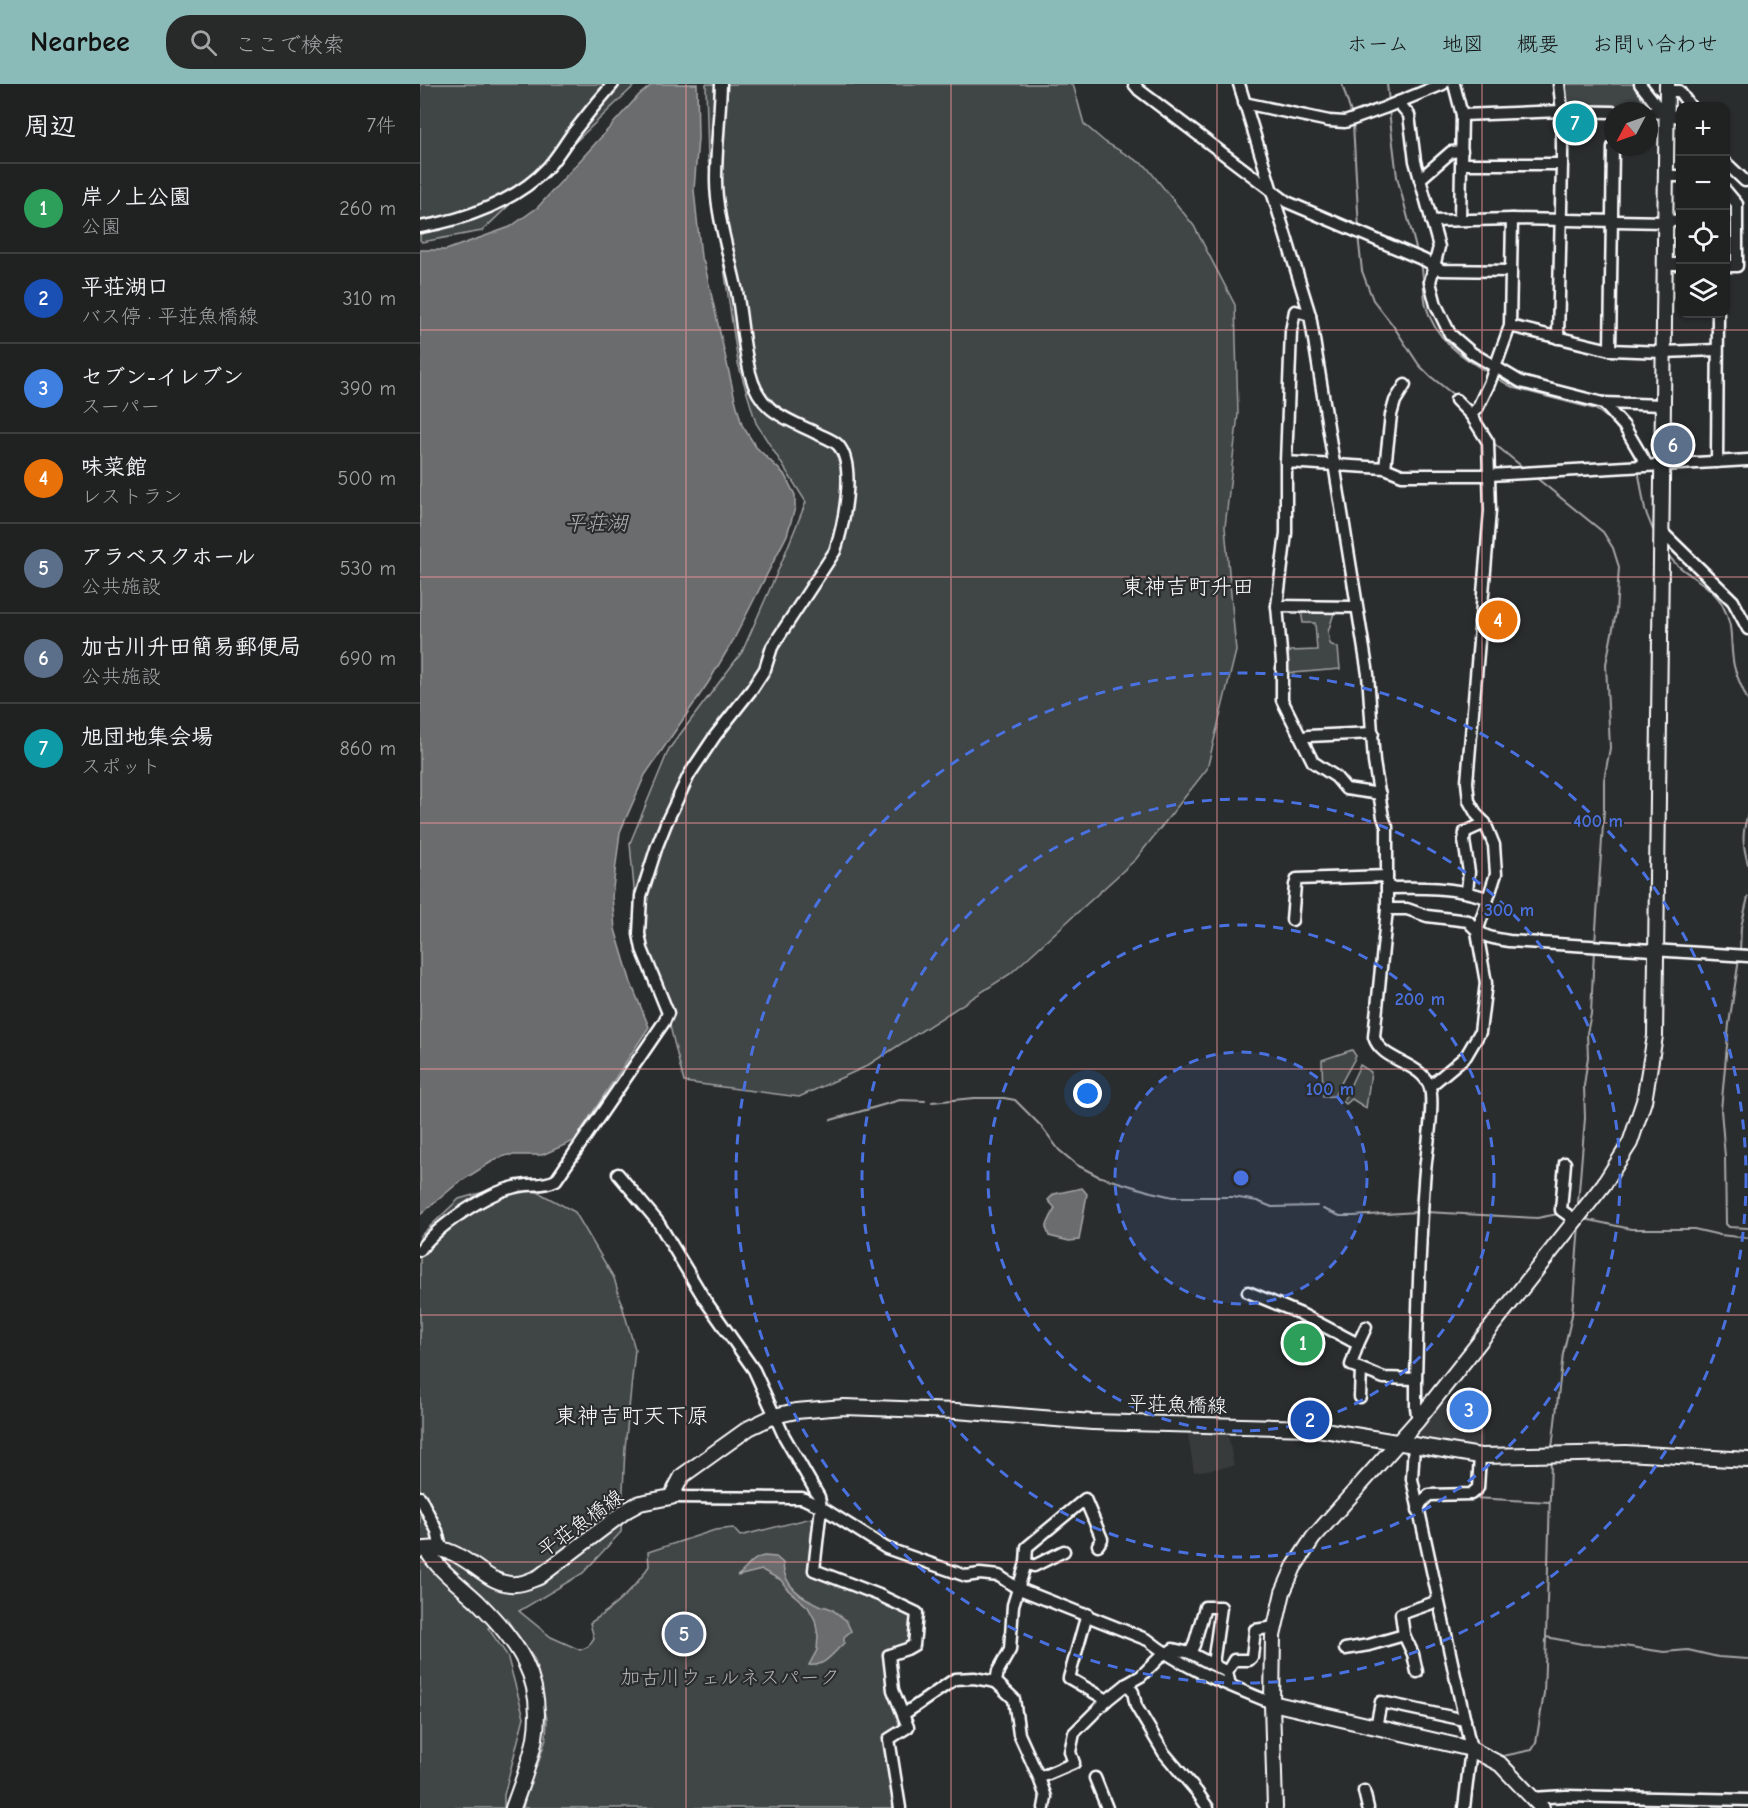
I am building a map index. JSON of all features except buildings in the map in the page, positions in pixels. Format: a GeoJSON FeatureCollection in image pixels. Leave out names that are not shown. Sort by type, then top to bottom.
{"type":"FeatureCollection","features":[{"type":"Feature","properties":{"kind":"street"},"geometry":{"type":"LineString","coordinates":[[420,227],[492,206],[522,189],[547,168],[613,84]]}},
{"type":"Feature","properties":{"kind":"street"},"geometry":{"type":"LineString","coordinates":[[420,1250],[459,1216],[489,1196],[518,1186],[545,1185],[556,1180],[664,1022],[668,1013],[642,949],[639,934],[641,896],[657,846],[689,775],[765,669],[772,647],[835,551],[840,537],[848,469],[844,454],[837,444],[774,413],[759,395],[750,374],[741,312],[724,237],[716,182],[721,84]]}},
{"type":"Feature","properties":{"kind":"street"},"geometry":{"type":"LineString","coordinates":[[1134,84],[1287,202],[1442,270],[1510,271]]}},
{"type":"Feature","properties":{"kind":"street"},"geometry":{"type":"LineString","coordinates":[[1239,84],[1310,315],[1368,674],[1374,762],[1383,817],[1387,827],[1387,909],[1374,1037],[1381,1048],[1421,1074],[1430,1086],[1431,1103],[1422,1213],[1416,1379],[1418,1420]]}},
{"type":"Feature","properties":{"kind":"street"},"geometry":{"type":"LineString","coordinates":[[1244,103],[1329,121],[1345,122],[1441,84]]}},
{"type":"Feature","properties":{"kind":"street"},"geometry":{"type":"LineString","coordinates":[[1454,84],[1462,115],[1460,219]]}},
{"type":"Feature","properties":{"kind":"street"},"geometry":{"type":"LineString","coordinates":[[1558,338],[1562,164],[1562,111],[1559,84]]}},
{"type":"Feature","properties":{"kind":"street"},"geometry":{"type":"LineString","coordinates":[[1640,84],[1670,115]]}},
{"type":"Feature","properties":{"kind":"street"},"geometry":{"type":"LineString","coordinates":[[1275,1808],[1272,1703],[1275,1627],[1283,1592],[1305,1550],[1324,1524],[1418,1420],[1575,1214],[1604,1184],[1630,1143],[1644,1101],[1655,1036],[1658,596],[1661,533],[1664,264],[1665,222],[1673,176],[1667,88],[1679,91],[1687,102]]}},
{"type":"Feature","properties":{"kind":"street"},"geometry":{"type":"LineString","coordinates":[[1398,102],[1409,115],[1415,161],[1439,247],[1424,261]]}},
{"type":"Feature","properties":{"kind":"street"},"geometry":{"type":"LineString","coordinates":[[1462,115],[1604,112]]}},
{"type":"Feature","properties":{"kind":"street"},"geometry":{"type":"LineString","coordinates":[[1420,179],[1451,152],[1462,151]]}},
{"type":"Feature","properties":{"kind":"street"},"geometry":{"type":"LineString","coordinates":[[1610,350],[1613,156]]}},
{"type":"Feature","properties":{"kind":"street"},"geometry":{"type":"LineString","coordinates":[[1462,164],[1562,164]]}},
{"type":"Feature","properties":{"kind":"street"},"geometry":{"type":"LineString","coordinates":[[1730,168],[1745,181]]}},
{"type":"Feature","properties":{"kind":"street"},"geometry":{"type":"LineString","coordinates":[[1730,196],[1737,204],[1737,266],[1730,266]]}},
{"type":"Feature","properties":{"kind":"street"},"geometry":{"type":"LineString","coordinates":[[1431,221],[1460,219],[1676,221]]}},
{"type":"Feature","properties":{"kind":"street"},"geometry":{"type":"LineString","coordinates":[[1473,412],[1510,326],[1512,219]]}},
{"type":"Feature","properties":{"kind":"street"},"geometry":{"type":"LineString","coordinates":[[1730,220],[1737,220]]}},
{"type":"Feature","properties":{"kind":"street"},"geometry":{"type":"LineString","coordinates":[[1424,261],[1442,322],[1460,345],[1492,372],[1521,382],[1603,403],[1663,405]]}},
{"type":"Feature","properties":{"kind":"street"},"geometry":{"type":"LineString","coordinates":[[1664,264],[1676,264]]}},
{"type":"Feature","properties":{"kind":"street"},"geometry":{"type":"LineString","coordinates":[[1310,315],[1295,311],[1291,331],[1286,533],[1277,606],[1282,700],[1313,762],[1336,777],[1346,789],[1380,794]]}},
{"type":"Feature","properties":{"kind":"street"},"geometry":{"type":"LineString","coordinates":[[1717,462],[1718,318]]}},
{"type":"Feature","properties":{"kind":"street"},"geometry":{"type":"LineString","coordinates":[[1510,326],[1610,350],[1664,352],[1717,350]]}},
{"type":"Feature","properties":{"kind":"street"},"geometry":{"type":"LineString","coordinates":[[1385,468],[1391,414],[1395,401],[1405,385]]}},
{"type":"Feature","properties":{"kind":"street"},"geometry":{"type":"LineString","coordinates":[[1430,1086],[1466,1056],[1480,1032],[1486,983],[1477,932],[1496,874],[1494,845],[1485,823],[1469,801],[1467,782],[1490,511],[1488,442],[1473,412],[1456,400]]}},
{"type":"Feature","properties":{"kind":"street"},"geometry":{"type":"LineString","coordinates":[[1603,403],[1624,426],[1647,465]]}},
{"type":"Feature","properties":{"kind":"street"},"geometry":{"type":"LineString","coordinates":[[1286,462],[1385,468],[1402,476],[1489,475],[1748,460]]}},
{"type":"Feature","properties":{"kind":"street"},"geometry":{"type":"LineString","coordinates":[[1661,533],[1733,601],[1748,629]]}},
{"type":"Feature","properties":{"kind":"street"},"geometry":{"type":"LineString","coordinates":[[1277,606],[1356,607]]}},
{"type":"Feature","properties":{"kind":"street"},"geometry":{"type":"LineString","coordinates":[[1302,738],[1372,733]]}},
{"type":"Feature","properties":{"kind":"street"},"geometry":{"type":"LineString","coordinates":[[1467,891],[1469,872],[1464,841],[1465,832],[1485,823]]}},
{"type":"Feature","properties":{"kind":"street"},"geometry":{"type":"LineString","coordinates":[[1292,920],[1297,879],[1387,876]]}},
{"type":"Feature","properties":{"kind":"street"},"geometry":{"type":"LineString","coordinates":[[1387,888],[1430,887],[1467,891],[1487,897]]}},
{"type":"Feature","properties":{"kind":"street"},"geometry":{"type":"LineString","coordinates":[[1387,909],[1407,909],[1427,916],[1468,921],[1477,932],[1490,938],[1509,941],[1743,955]]}},
{"type":"Feature","properties":{"kind":"street"},"geometry":{"type":"LineString","coordinates":[[1565,1163],[1561,1210],[1575,1214]]}},
{"type":"Feature","properties":{"kind":"street"},"geometry":{"type":"LineString","coordinates":[[618,1174],[658,1222],[705,1300],[754,1370],[797,1461],[819,1497],[821,1507],[814,1570],[879,1595],[916,1613],[914,1645],[889,1655],[893,1690],[908,1727],[889,1739],[900,1808]]}},
{"type":"Feature","properties":{"kind":"street"},"geometry":{"type":"LineString","coordinates":[[1255,1292],[1358,1344]]}},
{"type":"Feature","properties":{"kind":"street"},"geometry":{"type":"LineString","coordinates":[[1366,1327],[1351,1365],[1384,1378],[1416,1379]]}},
{"type":"Feature","properties":{"kind":"street"},"geometry":{"type":"LineString","coordinates":[[1360,1397],[1361,1370]]}},
{"type":"Feature","properties":{"kind":"street","name":"平荘魚橋線"},"geometry":{"type":"LineString","coordinates":[[423,1549],[441,1549],[462,1556],[491,1577],[506,1583],[526,1582],[538,1577],[627,1510],[640,1503],[671,1497],[682,1476],[749,1428],[774,1416],[796,1411],[844,1407],[956,1411],[1092,1422],[1312,1428],[1480,1456],[1626,1453],[1748,1460]]}},
{"type":"Feature","properties":{"kind":"street"},"geometry":{"type":"LineString","coordinates":[[1414,1444],[1412,1479],[1471,1749],[1464,1808]]}},
{"type":"Feature","properties":{"kind":"street"},"geometry":{"type":"LineString","coordinates":[[1418,1510],[1421,1503],[1430,1495],[1471,1494],[1478,1488],[1480,1456]]}},
{"type":"Feature","properties":{"kind":"street"},"geometry":{"type":"LineString","coordinates":[[420,1497],[437,1531],[441,1549]]}},
{"type":"Feature","properties":{"kind":"street"},"geometry":{"type":"LineString","coordinates":[[671,1497],[802,1498],[821,1507],[886,1548],[966,1576],[980,1574],[999,1576],[1017,1588],[1148,1640],[1165,1654],[1272,1703],[1471,1749],[1500,1764],[1536,1804],[1566,1796],[1674,1803],[1748,1800]]}},
{"type":"Feature","properties":{"kind":"street"},"geometry":{"type":"LineString","coordinates":[[996,1682],[1010,1650],[1013,1605],[1026,1563],[1027,1547],[1085,1499],[1102,1539],[1098,1545]]}},
{"type":"Feature","properties":{"kind":"street"},"geometry":{"type":"LineString","coordinates":[[423,1549],[438,1568],[485,1609],[511,1638],[526,1661],[531,1676],[537,1725],[513,1808]]}},
{"type":"Feature","properties":{"kind":"street"},"geometry":{"type":"LineString","coordinates":[[1026,1563],[1034,1566],[1064,1551]]}},
{"type":"Feature","properties":{"kind":"street"},"geometry":{"type":"LineString","coordinates":[[451,1577],[462,1556]]}},
{"type":"Feature","properties":{"kind":"street"},"geometry":{"type":"LineString","coordinates":[[1417,1672],[1413,1654],[1404,1635],[1401,1614],[1438,1600]]}},
{"type":"Feature","properties":{"kind":"street"},"geometry":{"type":"LineString","coordinates":[[1190,1653],[1205,1607],[1221,1607],[1213,1664]]}},
{"type":"Feature","properties":{"kind":"street"},"geometry":{"type":"LineString","coordinates":[[1087,1614],[1069,1678],[1107,1700]]}},
{"type":"Feature","properties":{"kind":"street"},"geometry":{"type":"LineString","coordinates":[[1230,1685],[1227,1672],[1234,1660],[1249,1660],[1252,1657],[1255,1630],[1275,1627]]}},
{"type":"Feature","properties":{"kind":"street"},"geometry":{"type":"LineString","coordinates":[[1345,1649],[1404,1635]]}},
{"type":"Feature","properties":{"kind":"street"},"geometry":{"type":"LineString","coordinates":[[1039,1778],[1074,1763],[1070,1752],[1074,1733],[1107,1700],[1173,1649],[1190,1653],[1227,1672]]}},
{"type":"Feature","properties":{"kind":"street"},"geometry":{"type":"LineString","coordinates":[[904,1714],[955,1679],[974,1677],[996,1682],[1014,1699],[1019,1734],[1046,1797],[1044,1808]]}},
{"type":"Feature","properties":{"kind":"street"},"geometry":{"type":"LineString","coordinates":[[1127,1684],[1133,1692],[1136,1706],[1164,1753],[1208,1808]]}},
{"type":"Feature","properties":{"kind":"street"},"geometry":{"type":"LineString","coordinates":[[1376,1727],[1381,1702],[1465,1720]]}},
{"type":"Feature","properties":{"kind":"street"},"geometry":{"type":"LineString","coordinates":[[1095,1778],[1107,1808]]}},
{"type":"Feature","properties":{"kind":"street"},"geometry":{"type":"LineString","coordinates":[[1364,1791],[1368,1808]]}},
{"type":"Feature","properties":{"kind":"shaded area"},"geometry":{"type":"Polygon","coordinates":[[[1440,1402],[1485,1404],[1481,1449],[1420,1438],[1418,1428],[1440,1402]]]}},
{"type":"Feature","properties":{"kind":"shaded area"},"geometry":{"type":"Polygon","coordinates":[[[1187,1429],[1227,1429],[1234,1466],[1194,1472],[1187,1429]]]}},
{"type":"Feature","properties":{"kind":"green space"},"geometry":{"type":"Polygon","coordinates":[[[420,84],[636,84],[482,231],[422,242],[420,240],[420,84]]]}},
{"type":"Feature","properties":{"kind":"green space"},"geometry":{"type":"Polygon","coordinates":[[[706,84],[1073,84],[1084,124],[1105,142],[1146,166],[1194,226],[1235,305],[1238,414],[1225,527],[1236,651],[1207,769],[1136,859],[1010,974],[865,1067],[799,1097],[684,1082],[667,1014],[639,944],[630,843],[669,749],[742,652],[806,502],[756,423],[738,363],[708,159],[706,84]]]}},
{"type":"Feature","properties":{"kind":"green space"},"geometry":{"type":"Polygon","coordinates":[[[1564,84],[1636,84],[1650,102],[1604,102],[1604,108],[1570,108],[1566,104],[1564,84]]]}},
{"type":"Feature","properties":{"kind":"green space"},"geometry":{"type":"Polygon","coordinates":[[[1301,610],[1335,610],[1328,632],[1330,644],[1338,648],[1340,669],[1293,673],[1286,671],[1286,658],[1290,651],[1317,650],[1315,623],[1303,623],[1301,610]]]}},
{"type":"Feature","properties":{"kind":"green space"},"geometry":{"type":"Polygon","coordinates":[[[1352,1050],[1356,1056],[1334,1096],[1323,1097],[1322,1060],[1352,1050]]]}},
{"type":"Feature","properties":{"kind":"green space"},"geometry":{"type":"Polygon","coordinates":[[[1360,1065],[1371,1072],[1366,1108],[1352,1099],[1346,1104],[1343,1101],[1360,1065]]]}},
{"type":"Feature","properties":{"kind":"green space","name":"加古川ウェルネスパーク"},"geometry":{"type":"Polygon","coordinates":[[[519,1182],[575,1212],[614,1278],[635,1349],[625,1448],[621,1532],[583,1573],[519,1611],[551,1637],[580,1650],[588,1647],[594,1638],[590,1623],[622,1598],[643,1575],[649,1566],[648,1552],[715,1530],[733,1528],[740,1536],[811,1518],[815,1521],[810,1573],[908,1613],[912,1617],[910,1643],[885,1650],[890,1693],[904,1724],[886,1739],[898,1808],[523,1808],[530,1779],[539,1761],[546,1738],[547,1719],[535,1660],[506,1618],[488,1628],[507,1655],[524,1717],[504,1795],[504,1808],[420,1808],[420,1236],[459,1199],[519,1182]]]}},
{"type":"Feature","properties":{"kind":"green space"},"geometry":{"type":"Polygon","coordinates":[[[1303,1319],[1316,1327],[1304,1353],[1300,1353],[1295,1333],[1303,1319]]]}},
{"type":"Feature","properties":{"kind":"water","name":"平荘湖"},"geometry":{"type":"Polygon","coordinates":[[[653,84],[697,84],[698,138],[694,190],[701,257],[742,425],[756,447],[784,474],[795,495],[795,508],[787,535],[734,639],[708,683],[645,775],[620,832],[612,896],[615,929],[631,983],[649,1027],[574,1141],[542,1155],[508,1155],[496,1159],[458,1183],[420,1215],[420,250],[446,250],[510,227],[538,207],[639,95],[653,84]]]}},
{"type":"Feature","properties":{"kind":"water"},"geometry":{"type":"Polygon","coordinates":[[[1082,1188],[1087,1194],[1079,1240],[1069,1241],[1049,1236],[1046,1227],[1055,1208],[1048,1200],[1054,1194],[1082,1188]]]}},
{"type":"Feature","properties":{"kind":"water"},"geometry":{"type":"Polygon","coordinates":[[[764,1556],[776,1557],[783,1563],[786,1578],[801,1595],[830,1608],[846,1620],[851,1631],[844,1637],[844,1643],[824,1662],[809,1665],[817,1650],[818,1636],[815,1620],[808,1607],[788,1590],[781,1580],[762,1570],[737,1576],[753,1561],[764,1556]]]}},
{"type":"Feature","properties":{"kind":"waterway"},"geometry":{"type":"LineString","coordinates":[[1342,84],[1352,116]]}},
{"type":"Feature","properties":{"kind":"waterway"},"geometry":{"type":"LineString","coordinates":[[1387,84],[1389,102]]}},
{"type":"Feature","properties":{"kind":"waterway"},"geometry":{"type":"LineString","coordinates":[[1389,111],[1397,177],[1417,252]]}},
{"type":"Feature","properties":{"kind":"waterway"},"geometry":{"type":"LineString","coordinates":[[1353,124],[1359,229]]}},
{"type":"Feature","properties":{"kind":"waterway"},"geometry":{"type":"LineString","coordinates":[[1358,235],[1362,271],[1373,300],[1419,365],[1455,396]]}},
{"type":"Feature","properties":{"kind":"waterway"},"geometry":{"type":"LineString","coordinates":[[1421,263],[1426,306],[1436,328],[1450,346],[1489,373]]}},
{"type":"Feature","properties":{"kind":"waterway"},"geometry":{"type":"LineString","coordinates":[[1496,378],[1514,388],[1595,409],[1609,419],[1620,433],[1637,463]]}},
{"type":"Feature","properties":{"kind":"waterway"},"geometry":{"type":"LineString","coordinates":[[1492,442],[1525,469]]}},
{"type":"Feature","properties":{"kind":"waterway"},"geometry":{"type":"LineString","coordinates":[[1638,469],[1645,510],[1653,530]]}},
{"type":"Feature","properties":{"kind":"waterway"},"geometry":{"type":"LineString","coordinates":[[1534,476],[1603,532],[1613,548],[1619,567],[1616,613],[1606,664],[1610,748],[1604,780],[1595,944]]}},
{"type":"Feature","properties":{"kind":"waterway"},"geometry":{"type":"LineString","coordinates":[[1665,550],[1677,565],[1709,589],[1722,604],[1729,620],[1734,666],[1748,701]]}},
{"type":"Feature","properties":{"kind":"waterway"},"geometry":{"type":"LineString","coordinates":[[1748,813],[1744,838],[1748,864]]}},
{"type":"Feature","properties":{"kind":"waterway"},"geometry":{"type":"LineString","coordinates":[[1740,951],[1741,927],[1748,897]]}},
{"type":"Feature","properties":{"kind":"waterway"},"geometry":{"type":"LineString","coordinates":[[1580,1207],[1578,1203],[1585,1118],[1584,1086],[1588,1057],[1587,1033],[1591,1014],[1594,950]]}},
{"type":"Feature","properties":{"kind":"waterway"},"geometry":{"type":"LineString","coordinates":[[1739,959],[1729,1024],[1721,1110],[1725,1157],[1726,1224],[1729,1227],[1748,1228]]}},
{"type":"Feature","properties":{"kind":"waterway"},"geometry":{"type":"LineString","coordinates":[[932,1102],[974,1098],[1015,1100],[1042,1127],[1059,1150],[1077,1165],[1098,1176],[1151,1192],[1173,1197],[1233,1197],[1257,1201],[1272,1207],[1317,1206]]}},
{"type":"Feature","properties":{"kind":"waterway"},"geometry":{"type":"LineString","coordinates":[[831,1120],[900,1100],[925,1101]]}},
{"type":"Feature","properties":{"kind":"waterway"},"geometry":{"type":"LineString","coordinates":[[1323,1209],[1340,1216],[1417,1212]]}},
{"type":"Feature","properties":{"kind":"waterway"},"geometry":{"type":"LineString","coordinates":[[1426,1212],[1537,1218],[1558,1214]]}},
{"type":"Feature","properties":{"kind":"waterway"},"geometry":{"type":"LineString","coordinates":[[1586,1216],[1589,1220],[1631,1229],[1694,1229],[1748,1238]]}},
{"type":"Feature","properties":{"kind":"waterway"},"geometry":{"type":"LineString","coordinates":[[1552,1448],[1563,1354],[1572,1315],[1579,1225]]}},
{"type":"Feature","properties":{"kind":"waterway"},"geometry":{"type":"LineString","coordinates":[[1546,1637],[1551,1460]]}},
{"type":"Feature","properties":{"kind":"waterway"},"geometry":{"type":"LineString","coordinates":[[1474,1498],[1549,1502]]}},
{"type":"Feature","properties":{"kind":"waterway"},"geometry":{"type":"LineString","coordinates":[[1503,1756],[1532,1750],[1536,1743],[1544,1693],[1546,1637],[1582,1644],[1624,1646],[1664,1652],[1688,1650],[1718,1657],[1748,1659]]}},
{"type":"Feature","properties":{"kind":"place","name":"旭団地集会場"},"geometry":{"type":"Point","coordinates":[1575,123]}},
{"type":"Feature","properties":{"kind":"place","name":"加古川升田簡易郵便局"},"geometry":{"type":"Point","coordinates":[1673,445]}},
{"type":"Feature","properties":{"kind":"place","name":"味菜館"},"geometry":{"type":"Point","coordinates":[1498,620]}},
{"type":"Feature","properties":{"kind":"place","name":"岸ノ上公園"},"geometry":{"type":"Point","coordinates":[1303,1343]}},
{"type":"Feature","properties":{"kind":"place","name":"セブン-イレブン"},"geometry":{"type":"Point","coordinates":[1469,1410]}},
{"type":"Feature","properties":{"kind":"place","name":"平荘湖口"},"geometry":{"type":"Point","coordinates":[1310,1420]}},
{"type":"Feature","properties":{"kind":"place","name":"アラベスクホール"},"geometry":{"type":"Point","coordinates":[684,1634]}},
{"type":"Feature","properties":{"kind":"district","name":"東神吉町升田"},"geometry":{"type":"Point","coordinates":[1188,586]}},
{"type":"Feature","properties":{"kind":"district","name":"東神吉町天下原"},"geometry":{"type":"Point","coordinates":[632,1415]}}]}
